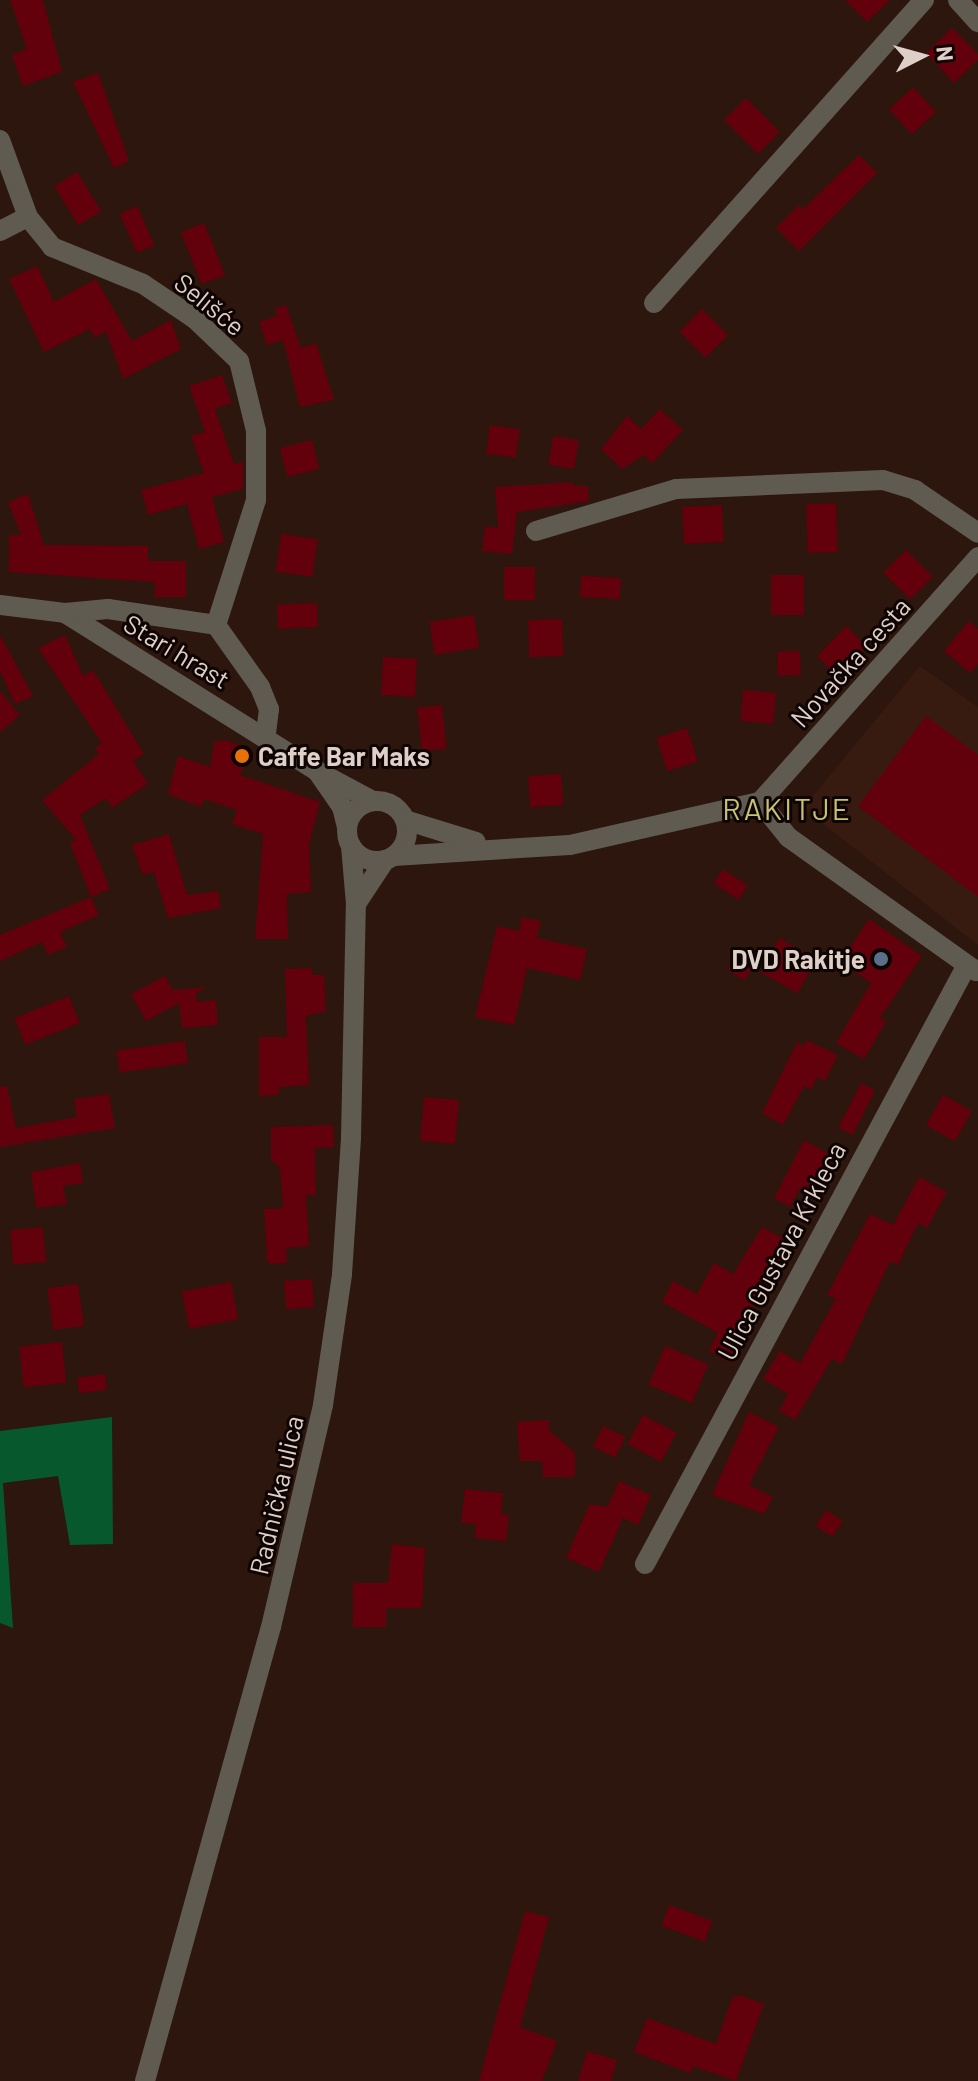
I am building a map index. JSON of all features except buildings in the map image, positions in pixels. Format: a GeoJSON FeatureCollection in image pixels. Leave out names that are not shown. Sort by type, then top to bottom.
{"type":"FeatureCollection","features":[{"type":"Feature","properties":{"kind":"street"},"geometry":{"type":"LineString","coordinates":[[654,303],[924,0]]}},
{"type":"Feature","properties":{"kind":"street"},"geometry":{"type":"LineString","coordinates":[[958,0],[978,22]]}},
{"type":"Feature","properties":{"kind":"street","name":"Selišće"},"geometry":{"type":"LineString","coordinates":[[0,140],[28,217],[52,247],[143,284],[195,319],[239,361],[256,431],[256,500],[216,625]]}},
{"type":"Feature","properties":{"kind":"street"},"geometry":{"type":"LineString","coordinates":[[0,231],[28,217]]}},
{"type":"Feature","properties":{"kind":"street"},"geometry":{"type":"LineString","coordinates":[[536,531],[676,489],[883,480],[915,490],[978,533]]}},
{"type":"Feature","properties":{"kind":"street","name":"Novačka cesta"},"geometry":{"type":"LineString","coordinates":[[760,802],[978,557]]}},
{"type":"Feature","properties":{"kind":"street","name":"Stari hrast"},"geometry":{"type":"LineString","coordinates":[[0,605],[65,613],[266,735],[317,771],[373,801]]}},
{"type":"Feature","properties":{"kind":"street"},"geometry":{"type":"LineString","coordinates":[[65,613],[108,609],[216,625],[260,687],[269,709],[266,735]]}},
{"type":"Feature","properties":{"kind":"street","name":"Stari hrast"},"geometry":{"type":"LineString","coordinates":[[317,771],[342,807],[349,836]]}},
{"type":"Feature","properties":{"kind":"street"},"geometry":{"type":"LineString","coordinates":[[516,847],[464,840],[405,820],[393,805],[373,801],[356,809],[349,836],[365,859],[570,845],[760,802],[788,837],[972,969]]}},
{"type":"Feature","properties":{"kind":"street"},"geometry":{"type":"LineString","coordinates":[[356,904],[406,840],[405,820]]}},
{"type":"Feature","properties":{"kind":"street","name":"Radnička ulica"},"geometry":{"type":"LineString","coordinates":[[145,2081],[279,1597],[323,1405],[342,1274],[351,1137],[356,904],[349,836]]}},
{"type":"Feature","properties":{"kind":"street","name":"Ulica Gustava Krkleca"},"geometry":{"type":"LineString","coordinates":[[645,1564],[972,969]]}},
{"type":"Feature","properties":{"kind":"shaded area"},"geometry":{"type":"Polygon","coordinates":[[[920,666],[978,707],[978,945],[803,808],[920,666]]]}},
{"type":"Feature","properties":{"kind":"green space"},"geometry":{"type":"Polygon","coordinates":[[[112,1417],[113,1544],[70,1545],[58,1476],[3,1483],[13,1628],[0,1623],[0,1431],[112,1417]]]}},
{"type":"Feature","properties":{"kind":"place","name":"Caffe Bar Maks"},"geometry":{"type":"Point","coordinates":[242,756]}},
{"type":"Feature","properties":{"kind":"place","name":"DVD Rakitje"},"geometry":{"type":"Point","coordinates":[881,959]}},
{"type":"Feature","properties":{"kind":"district","name":"RAKITJE"},"geometry":{"type":"Point","coordinates":[787,808]}}]}
